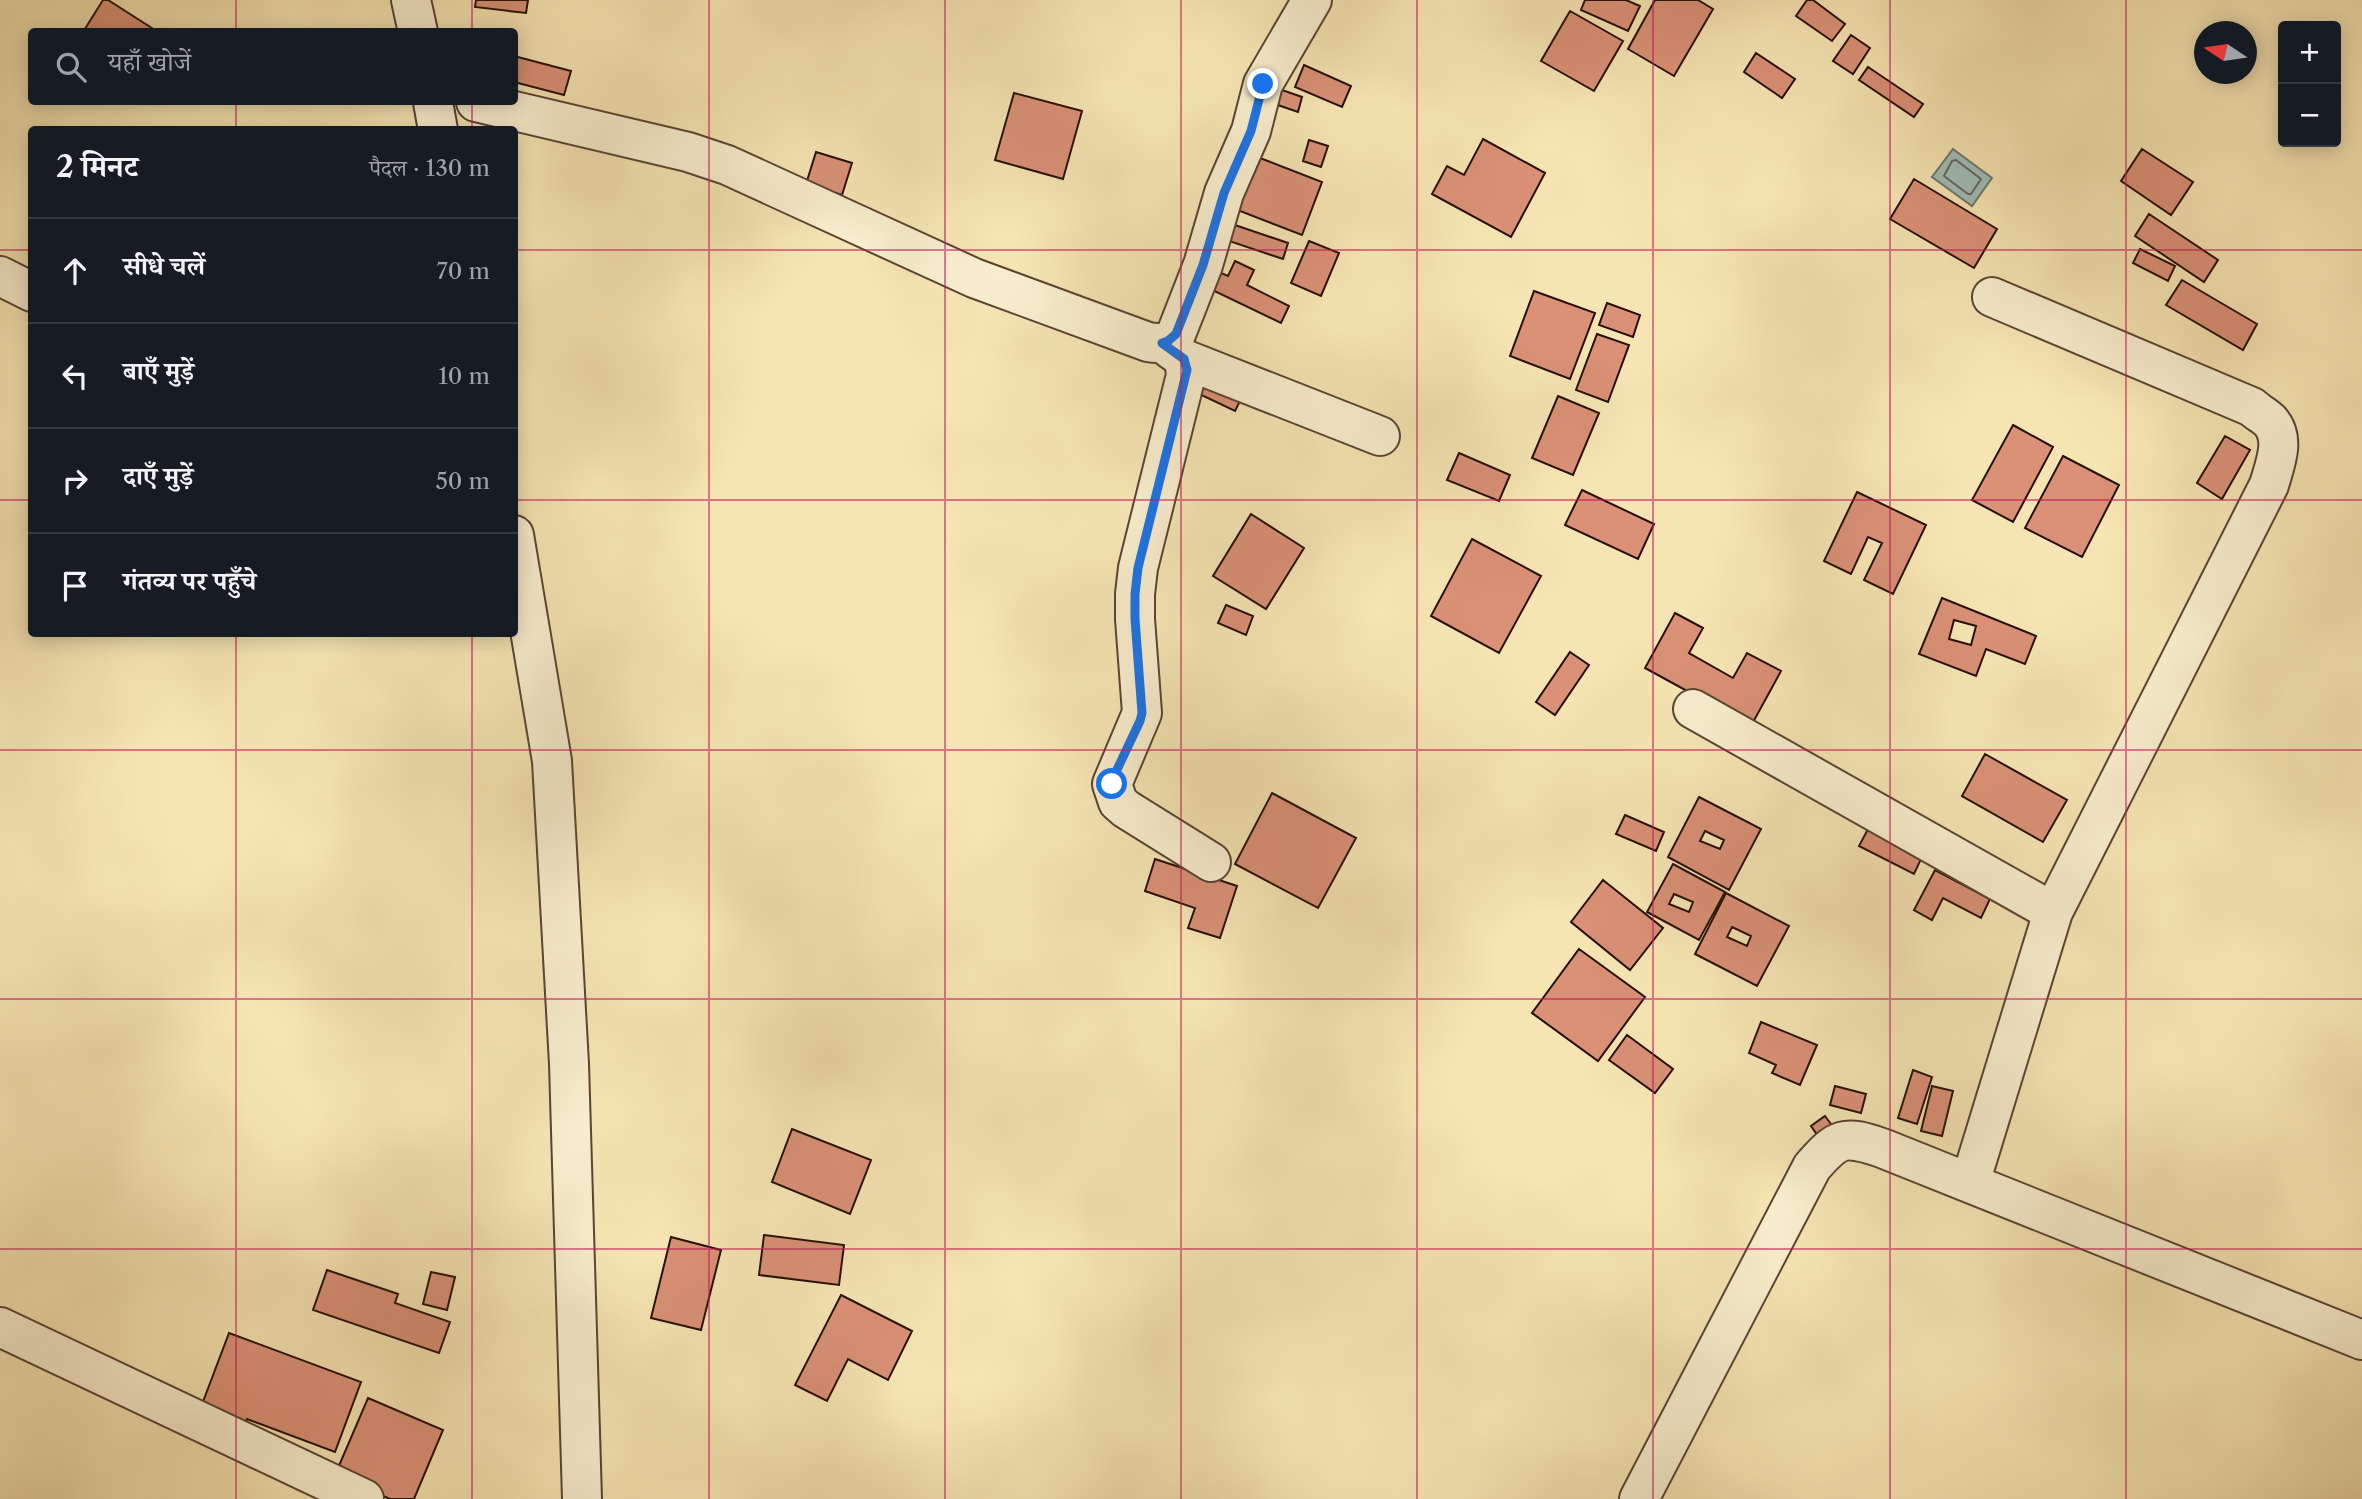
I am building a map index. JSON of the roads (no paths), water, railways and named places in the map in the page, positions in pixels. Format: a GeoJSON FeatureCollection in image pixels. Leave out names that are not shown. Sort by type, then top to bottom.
{"type":"FeatureCollection","features":[{"type":"Feature","properties":{"kind":"street"},"geometry":{"type":"LineString","coordinates":[[411,0],[417,28]]}},
{"type":"Feature","properties":{"kind":"street"},"geometry":{"type":"LineString","coordinates":[[1212,862],[1126,809],[1118,802],[1112,784],[1142,713],[1135,594],[1141,558],[1186,375],[1168,341],[1176,334],[1198,277],[1224,193],[1251,131],[1263,84],[1312,0]]}},
{"type":"Feature","properties":{"kind":"street"},"geometry":{"type":"LineString","coordinates":[[434,105],[437,126]]}},
{"type":"Feature","properties":{"kind":"street"},"geometry":{"type":"LineString","coordinates":[[489,105],[688,152],[727,165],[974,278],[1173,351],[1380,436]]}},
{"type":"Feature","properties":{"kind":"street"},"geometry":{"type":"LineString","coordinates":[[0,276],[28,290]]}},
{"type":"Feature","properties":{"kind":"street"},"geometry":{"type":"LineString","coordinates":[[1970,1183],[2053,912],[2269,485],[2278,453],[2277,436],[2270,421],[2252,408],[1992,297]]}},
{"type":"Feature","properties":{"kind":"street"},"geometry":{"type":"LineString","coordinates":[[518,559],[552,761],[569,1064],[582,1499]]}},
{"type":"Feature","properties":{"kind":"street"},"geometry":{"type":"LineString","coordinates":[[1693,709],[2053,912]]}},
{"type":"Feature","properties":{"kind":"street"},"geometry":{"type":"LineString","coordinates":[[1639,1499],[1812,1167],[1829,1147],[1842,1140],[1861,1141],[2362,1340]]}},
{"type":"Feature","properties":{"kind":"street"},"geometry":{"type":"LineString","coordinates":[[0,1327],[364,1499]]}},
{"type":"Feature","properties":{"kind":"water"},"geometry":{"type":"Polygon","coordinates":[[[1953,149],[1992,178],[1972,206],[1932,177],[1953,149]]]}}]}
